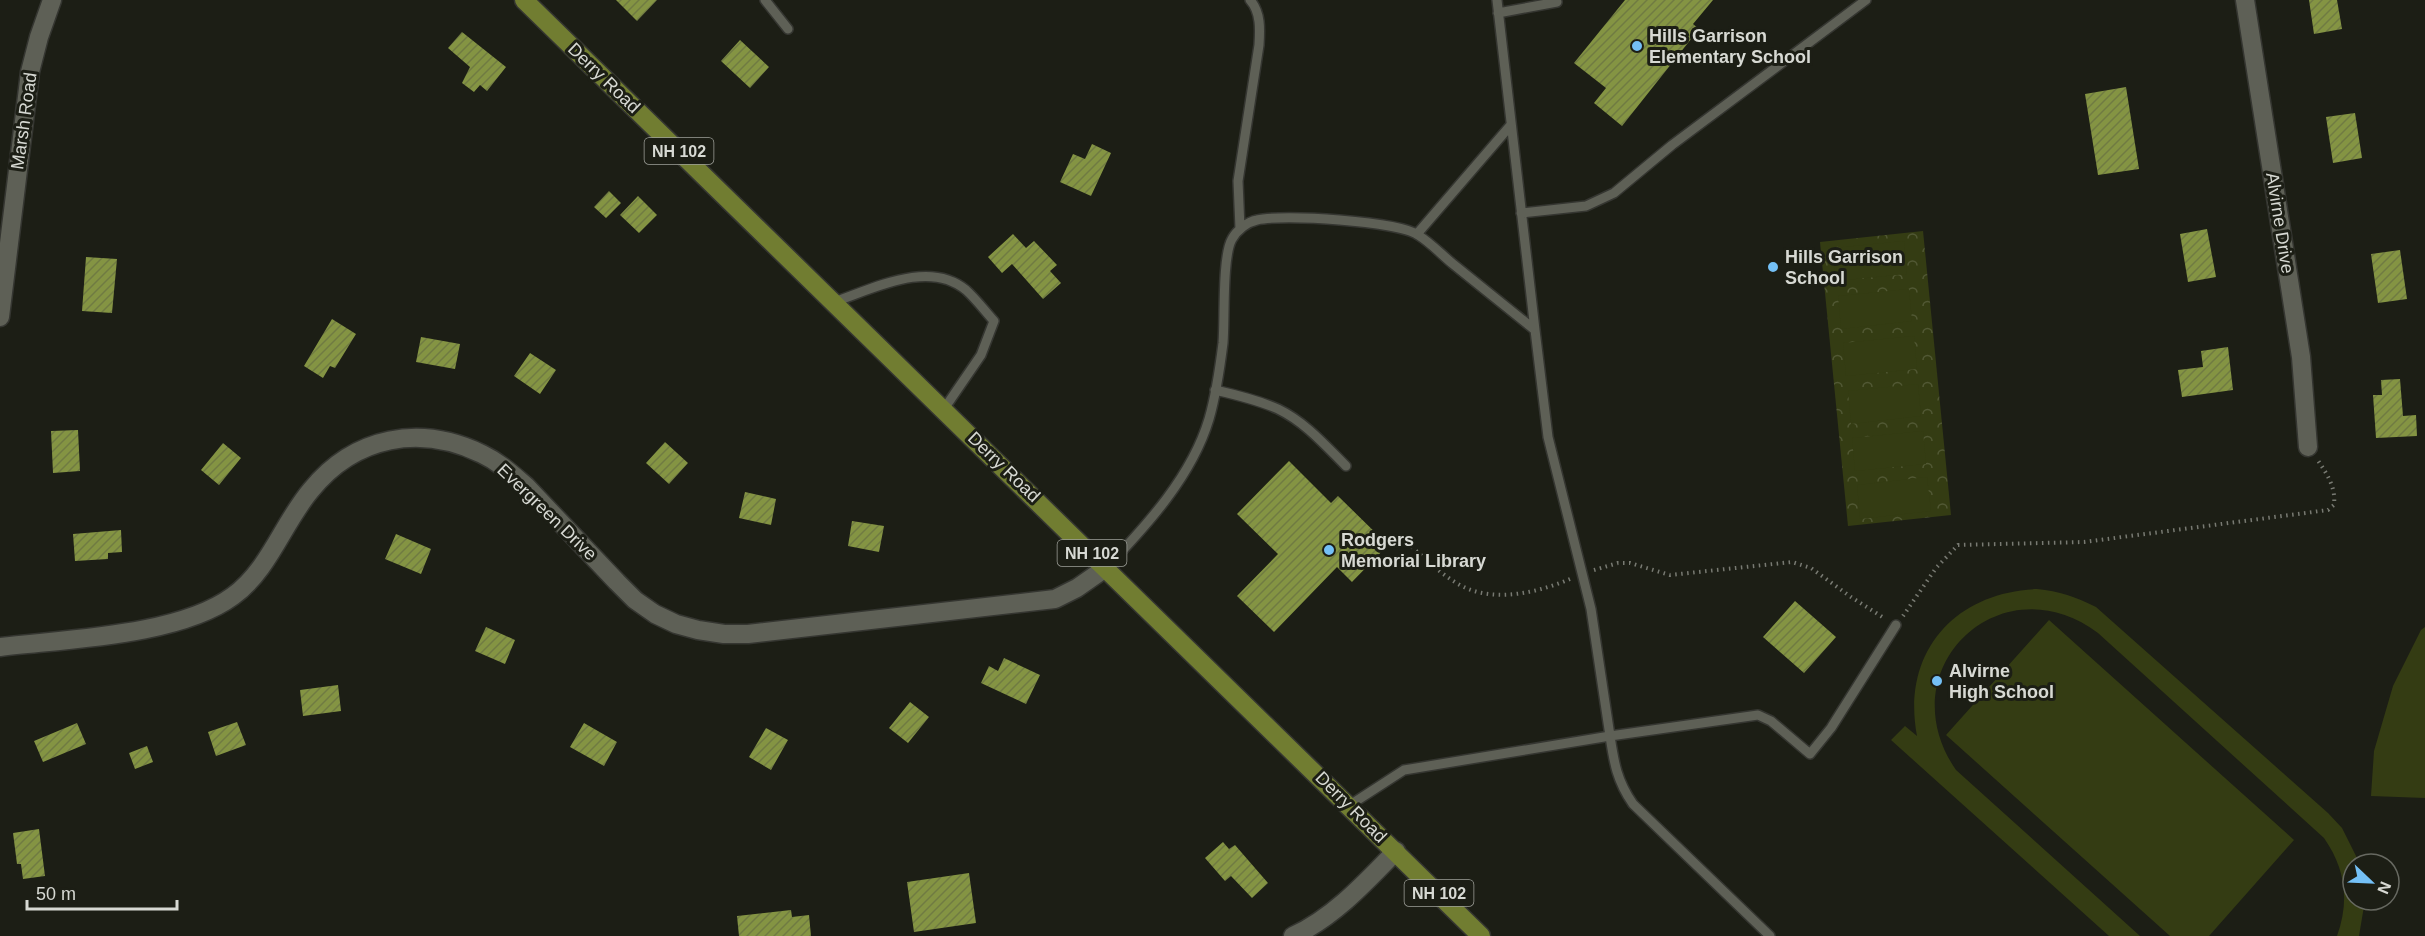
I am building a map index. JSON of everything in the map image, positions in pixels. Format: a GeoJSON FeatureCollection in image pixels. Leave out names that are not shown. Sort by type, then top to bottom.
{"type":"FeatureCollection","features":[{"type":"Feature","properties":{"kind":"main road","name":"Derry Road"},"geometry":{"type":"LineString","coordinates":[[524,0],[1107,567],[1481,936]]}},
{"type":"Feature","properties":{"kind":"street","name":"Marsh Road"},"geometry":{"type":"LineString","coordinates":[[0,317],[30,72],[52,0]]}},
{"type":"Feature","properties":{"kind":"street","name":"Alvirne Drive"},"geometry":{"type":"LineString","coordinates":[[2245,0],[2301,357],[2308,447]]}},
{"type":"Feature","properties":{"kind":"street","name":"Evergreen Drive"},"geometry":{"type":"LineString","coordinates":[[0,647],[147,630],[207,610],[233,596],[255,575],[311,490],[337,465],[364,448],[395,438],[425,437],[456,443],[491,459],[526,486],[635,600],[676,624],[698,630],[724,634],[748,634],[1055,599],[1077,588],[1107,567]]}},
{"type":"Feature","properties":{"kind":"street"},"geometry":{"type":"LineString","coordinates":[[1293,936],[1317,922],[1339,905],[1396,851]]}},
{"type":"Feature","properties":{"kind":"lane"},"geometry":{"type":"LineString","coordinates":[[765,0],[788,29]]}},
{"type":"Feature","properties":{"kind":"lane"},"geometry":{"type":"LineString","coordinates":[[1240,228],[1238,181],[1259,45],[1260,23],[1250,0]]}},
{"type":"Feature","properties":{"kind":"lane"},"geometry":{"type":"LineString","coordinates":[[1497,0],[1548,437],[1591,609],[1616,771],[1622,788],[1634,804],[1770,936]]}},
{"type":"Feature","properties":{"kind":"lane"},"geometry":{"type":"LineString","coordinates":[[1521,213],[1586,206],[1614,193],[1672,145],[1866,0]]}},
{"type":"Feature","properties":{"kind":"lane"},"geometry":{"type":"LineString","coordinates":[[1498,13],[1557,2]]}},
{"type":"Feature","properties":{"kind":"lane"},"geometry":{"type":"LineString","coordinates":[[1417,234],[1510,126]]}},
{"type":"Feature","properties":{"kind":"lane"},"geometry":{"type":"LineString","coordinates":[[1107,567],[1149,520],[1188,465],[1209,418],[1222,343],[1227,261],[1231,240],[1240,228],[1255,220],[1274,218],[1364,222],[1391,226],[1417,234],[1535,330]]}},
{"type":"Feature","properties":{"kind":"lane"},"geometry":{"type":"LineString","coordinates":[[834,302],[903,279],[933,275],[964,289],[994,321],[981,355],[944,409]]}},
{"type":"Feature","properties":{"kind":"lane"},"geometry":{"type":"LineString","coordinates":[[1215,390],[1254,400],[1301,423],[1346,466]]}},
{"type":"Feature","properties":{"kind":"lane"},"geometry":{"type":"LineString","coordinates":[[1350,805],[1404,770],[1610,736],[1758,716],[1772,721],[1810,754],[1831,728],[1896,626]]}},
{"type":"Feature","properties":{"kind":"path"},"geometry":{"type":"LineString","coordinates":[[1407,543],[1455,581],[1482,593],[1503,594],[1547,589],[1618,563],[1640,564],[1670,575],[1792,562],[1811,568],[1896,626],[1936,568],[1958,545],[2084,542],[2328,510],[2334,505],[2335,494],[2327,473],[2308,447]]}},
{"type":"Feature","properties":{"kind":"green space"},"geometry":{"type":"Polygon","coordinates":[[[1923,231],[1951,515],[1848,526],[1820,242],[1923,231]]]}},
{"type":"Feature","properties":{"kind":"green space"},"geometry":{"type":"Polygon","coordinates":[[[1904,241],[1907,274],[1836,281],[1833,248],[1904,241]]]}},
{"type":"Feature","properties":{"kind":"green space"},"geometry":{"type":"Polygon","coordinates":[[[1909,289],[1912,321],[1841,329],[1838,296],[1909,289]]]}},
{"type":"Feature","properties":{"kind":"green space"},"geometry":{"type":"Polygon","coordinates":[[[1914,336],[1917,369],[1846,376],[1843,343],[1914,336]]]}},
{"type":"Feature","properties":{"kind":"green space"},"geometry":{"type":"Polygon","coordinates":[[[1918,384],[1921,416],[1851,424],[1848,391],[1918,384]]]}},
{"type":"Feature","properties":{"kind":"green space"},"geometry":{"type":"Polygon","coordinates":[[[1923,431],[1926,464],[1855,471],[1852,438],[1923,431]]]}},
{"type":"Feature","properties":{"kind":"green space"},"geometry":{"type":"Polygon","coordinates":[[[1927,477],[1931,511],[1860,519],[1857,485],[1927,477]]]}},
{"type":"Feature","properties":{"kind":"green space"},"geometry":{"type":"Polygon","coordinates":[[[2037,589],[2053,591],[2096,607],[2328,813],[2342,828],[2354,852],[2341,852],[2341,873],[2324,838],[2098,633],[2061,614],[2025,610],[1992,618],[1964,637],[1945,663],[1935,696],[1938,732],[1956,770],[2140,936],[2109,936],[1891,740],[1905,726],[1917,736],[1914,706],[1917,678],[1926,653],[1940,632],[1959,615],[1981,601],[2008,593],[2037,589]]]}},
{"type":"Feature","properties":{"kind":"green space"},"geometry":{"type":"Polygon","coordinates":[[[2049,620],[2294,840],[2209,936],[2170,936],[1946,735],[2049,620]]]}},
{"type":"Feature","properties":{"kind":"green space"},"geometry":{"type":"Polygon","coordinates":[[[2425,627],[2425,798],[2371,796],[2374,751],[2393,686],[2421,630],[2425,627]]]}},
{"type":"Feature","properties":{"kind":"green space"},"geometry":{"type":"Polygon","coordinates":[[[2343,912],[2363,912],[2359,936],[2337,936],[2343,912]]]}},
{"type":"Feature","properties":{"kind":"building"},"geometry":{"type":"Polygon","coordinates":[[[616,0],[657,0],[637,21],[616,0]]]}},
{"type":"Feature","properties":{"kind":"building","name":"Hills Garrison Elementary School"},"geometry":{"type":"Polygon","coordinates":[[[1625,0],[1713,0],[1693,24],[1699,29],[1622,126],[1594,103],[1606,88],[1574,63],[1625,0]]]}},
{"type":"Feature","properties":{"kind":"building"},"geometry":{"type":"Polygon","coordinates":[[[2309,0],[2337,0],[2342,29],[2314,34],[2309,0]]]}},
{"type":"Feature","properties":{"kind":"building"},"geometry":{"type":"Polygon","coordinates":[[[462,32],[506,67],[487,91],[480,85],[474,92],[462,83],[470,67],[448,48],[462,32]]]}},
{"type":"Feature","properties":{"kind":"building"},"geometry":{"type":"Polygon","coordinates":[[[740,40],[769,67],[750,88],[721,61],[740,40]]]}},
{"type":"Feature","properties":{"kind":"building"},"geometry":{"type":"Polygon","coordinates":[[[2126,87],[2139,169],[2098,175],[2085,94],[2126,87]]]}},
{"type":"Feature","properties":{"kind":"building"},"geometry":{"type":"Polygon","coordinates":[[[2355,113],[2362,158],[2333,163],[2326,117],[2355,113]]]}},
{"type":"Feature","properties":{"kind":"building"},"geometry":{"type":"Polygon","coordinates":[[[1092,144],[1111,153],[1091,196],[1060,182],[1073,154],[1085,159],[1092,144]]]}},
{"type":"Feature","properties":{"kind":"building"},"geometry":{"type":"Polygon","coordinates":[[[609,191],[621,203],[606,218],[594,207],[609,191]]]}},
{"type":"Feature","properties":{"kind":"building"},"geometry":{"type":"Polygon","coordinates":[[[638,196],[657,215],[639,233],[620,215],[638,196]]]}},
{"type":"Feature","properties":{"kind":"building"},"geometry":{"type":"Polygon","coordinates":[[[2207,229],[2216,277],[2188,282],[2180,234],[2207,229]]]}},
{"type":"Feature","properties":{"kind":"building"},"geometry":{"type":"Polygon","coordinates":[[[1013,234],[1026,248],[1034,241],[1057,265],[1050,271],[1061,283],[1043,299],[1012,264],[1002,273],[988,257],[1013,234]]]}},
{"type":"Feature","properties":{"kind":"building"},"geometry":{"type":"Polygon","coordinates":[[[2400,250],[2407,299],[2378,303],[2371,254],[2400,250]]]}},
{"type":"Feature","properties":{"kind":"building"},"geometry":{"type":"Polygon","coordinates":[[[86,257],[117,259],[112,313],[82,311],[86,257]]]}},
{"type":"Feature","properties":{"kind":"building"},"geometry":{"type":"Polygon","coordinates":[[[332,319],[356,334],[335,368],[330,366],[323,378],[304,366],[332,319]]]}},
{"type":"Feature","properties":{"kind":"building"},"geometry":{"type":"Polygon","coordinates":[[[421,337],[460,344],[455,369],[416,362],[421,337]]]}},
{"type":"Feature","properties":{"kind":"building"},"geometry":{"type":"Polygon","coordinates":[[[2228,347],[2233,390],[2182,397],[2178,370],[2203,367],[2201,351],[2228,347]]]}},
{"type":"Feature","properties":{"kind":"building"},"geometry":{"type":"Polygon","coordinates":[[[530,353],[556,370],[540,394],[514,376],[530,353]]]}},
{"type":"Feature","properties":{"kind":"building"},"geometry":{"type":"Polygon","coordinates":[[[2400,379],[2403,416],[2416,415],[2417,436],[2376,438],[2373,395],[2382,395],[2381,380],[2400,379]]]}},
{"type":"Feature","properties":{"kind":"building"},"geometry":{"type":"Polygon","coordinates":[[[78,430],[80,471],[53,473],[51,431],[78,430]]]}},
{"type":"Feature","properties":{"kind":"building"},"geometry":{"type":"Polygon","coordinates":[[[665,442],[688,463],[669,484],[646,463],[665,442]]]}},
{"type":"Feature","properties":{"kind":"building"},"geometry":{"type":"Polygon","coordinates":[[[223,443],[241,458],[219,485],[201,470],[223,443]]]}},
{"type":"Feature","properties":{"kind":"building","name":"Rodgers Memorial Library"},"geometry":{"type":"Polygon","coordinates":[[[1289,461],[1331,503],[1338,496],[1388,545],[1352,582],[1337,567],[1274,632],[1237,596],[1278,554],[1237,514],[1289,461]]]}},
{"type":"Feature","properties":{"kind":"building"},"geometry":{"type":"Polygon","coordinates":[[[745,492],[776,499],[771,525],[739,518],[745,492]]]}},
{"type":"Feature","properties":{"kind":"building"},"geometry":{"type":"Polygon","coordinates":[[[852,521],[884,526],[879,552],[848,546],[852,521]]]}},
{"type":"Feature","properties":{"kind":"building"},"geometry":{"type":"Polygon","coordinates":[[[121,530],[122,552],[108,553],[108,559],[75,561],[73,534],[121,530]]]}},
{"type":"Feature","properties":{"kind":"building"},"geometry":{"type":"Polygon","coordinates":[[[396,534],[431,549],[421,574],[385,559],[396,534]]]}},
{"type":"Feature","properties":{"kind":"building"},"geometry":{"type":"Polygon","coordinates":[[[1795,601],[1836,637],[1804,673],[1763,637],[1795,601]]]}},
{"type":"Feature","properties":{"kind":"building"},"geometry":{"type":"Polygon","coordinates":[[[486,627],[515,640],[505,664],[475,651],[486,627]]]}},
{"type":"Feature","properties":{"kind":"building"},"geometry":{"type":"Polygon","coordinates":[[[1004,658],[1040,675],[1026,704],[981,683],[989,666],[998,671],[1004,658]]]}},
{"type":"Feature","properties":{"kind":"building"},"geometry":{"type":"Polygon","coordinates":[[[338,685],[341,711],[303,716],[300,690],[338,685]]]}},
{"type":"Feature","properties":{"kind":"building"},"geometry":{"type":"Polygon","coordinates":[[[910,702],[929,717],[908,743],[889,728],[910,702]]]}},
{"type":"Feature","properties":{"kind":"building"},"geometry":{"type":"Polygon","coordinates":[[[237,722],[246,745],[216,756],[208,732],[237,722]]]}},
{"type":"Feature","properties":{"kind":"building"},"geometry":{"type":"Polygon","coordinates":[[[77,723],[86,744],[43,762],[34,741],[77,723]]]}},
{"type":"Feature","properties":{"kind":"building"},"geometry":{"type":"Polygon","coordinates":[[[584,723],[617,742],[604,766],[570,747],[584,723]]]}},
{"type":"Feature","properties":{"kind":"building"},"geometry":{"type":"Polygon","coordinates":[[[766,728],[788,740],[771,770],[749,757],[766,728]]]}},
{"type":"Feature","properties":{"kind":"building"},"geometry":{"type":"Polygon","coordinates":[[[147,746],[153,762],[135,769],[129,753],[147,746]]]}},
{"type":"Feature","properties":{"kind":"building"},"geometry":{"type":"Polygon","coordinates":[[[39,829],[45,876],[23,879],[21,864],[17,864],[13,833],[39,829]]]}},
{"type":"Feature","properties":{"kind":"building"},"geometry":{"type":"Polygon","coordinates":[[[1223,842],[1229,849],[1235,845],[1268,883],[1252,898],[1231,876],[1225,881],[1205,858],[1223,842]]]}},
{"type":"Feature","properties":{"kind":"building"},"geometry":{"type":"Polygon","coordinates":[[[969,873],[976,923],[914,932],[907,882],[969,873]]]}},
{"type":"Feature","properties":{"kind":"building"},"geometry":{"type":"Polygon","coordinates":[[[791,910],[792,917],[809,915],[811,936],[739,936],[737,916],[791,910]]]}},
{"type":"Feature","properties":{"kind":"place","name":"Hills Garrison Elementary School"},"geometry":{"type":"Point","coordinates":[1637,46]}},
{"type":"Feature","properties":{"kind":"place","name":"Hills Garrison School"},"geometry":{"type":"Point","coordinates":[1773,267]}},
{"type":"Feature","properties":{"kind":"place","name":"Rodgers Memorial Library"},"geometry":{"type":"Point","coordinates":[1329,550]}},
{"type":"Feature","properties":{"kind":"place","name":"Alvirne High School"},"geometry":{"type":"Point","coordinates":[1937,681]}}]}
